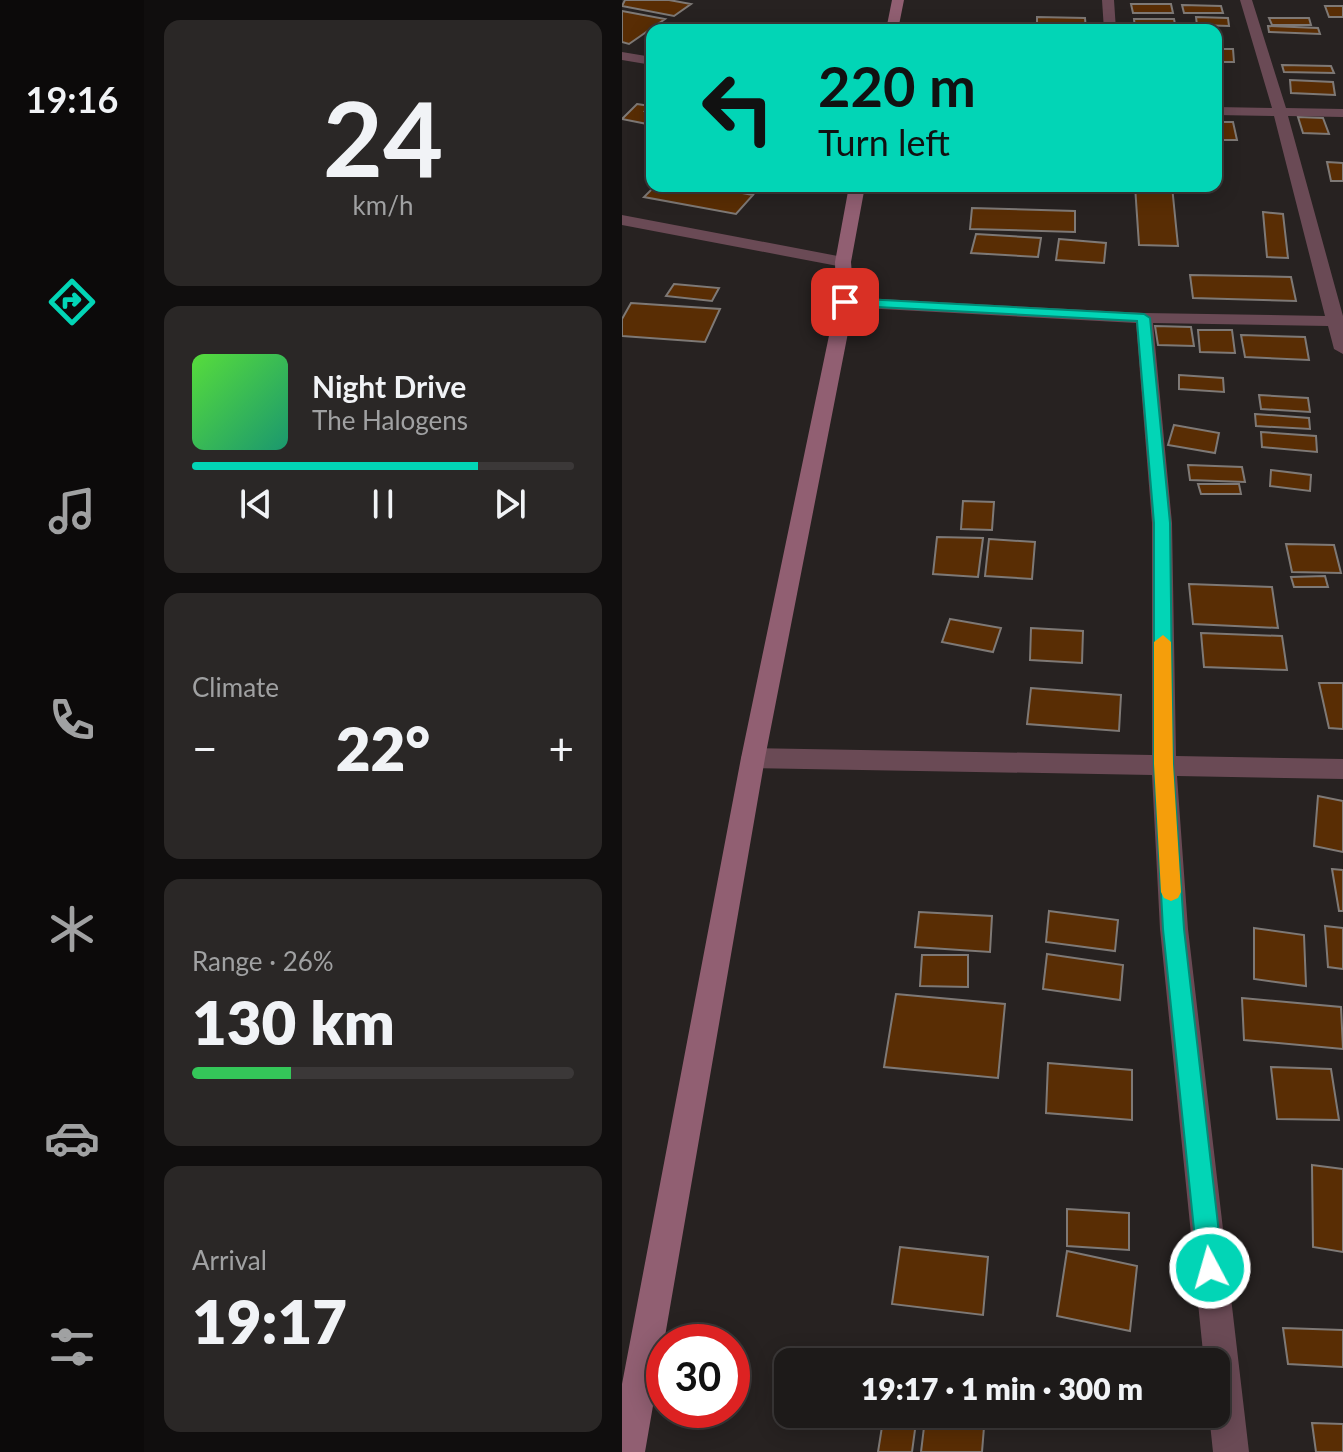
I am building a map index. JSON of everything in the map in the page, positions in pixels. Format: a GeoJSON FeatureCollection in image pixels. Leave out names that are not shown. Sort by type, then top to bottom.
{"type":"FeatureCollection","features":[{"type":"Feature","properties":{"kind":"main road"},"geometry":{"type":"LineString","coordinates":[[893,24],[898,0]]}},
{"type":"Feature","properties":{"kind":"main road"},"geometry":{"type":"LineString","coordinates":[[627,1452],[753,758],[845,302],[843,262],[856,192]]}},
{"type":"Feature","properties":{"kind":"street"},"geometry":{"type":"LineString","coordinates":[[1108,0],[1110,24]]}},
{"type":"Feature","properties":{"kind":"street"},"geometry":{"type":"LineString","coordinates":[[1246,0],[1339,321],[1343,349]]}},
{"type":"Feature","properties":{"kind":"street"},"geometry":{"type":"LineString","coordinates":[[622,56],[646,60]]}},
{"type":"Feature","properties":{"kind":"street"},"geometry":{"type":"LineString","coordinates":[[1222,111],[1343,113]]}},
{"type":"Feature","properties":{"kind":"street"},"geometry":{"type":"LineString","coordinates":[[622,220],[843,262]]}},
{"type":"Feature","properties":{"kind":"street"},"geometry":{"type":"LineString","coordinates":[[845,302],[1144,318],[1339,321]]}},
{"type":"Feature","properties":{"kind":"street"},"geometry":{"type":"LineString","coordinates":[[1144,318],[1162,523],[1164,764],[1174,929],[1231,1452]]}},
{"type":"Feature","properties":{"kind":"street"},"geometry":{"type":"LineString","coordinates":[[753,758],[1343,769]]}},
{"type":"Feature","properties":{"kind":"building"},"geometry":{"type":"Polygon","coordinates":[[[625,0],[669,0],[691,4],[674,16],[622,6],[625,0]]]}},
{"type":"Feature","properties":{"kind":"building"},"geometry":{"type":"Polygon","coordinates":[[[1131,4],[1171,4],[1173,13],[1133,13],[1131,4]]]}},
{"type":"Feature","properties":{"kind":"building"},"geometry":{"type":"Polygon","coordinates":[[[1182,5],[1221,6],[1223,13],[1184,13],[1182,5]]]}},
{"type":"Feature","properties":{"kind":"building"},"geometry":{"type":"Polygon","coordinates":[[[1325,6],[1343,6],[1343,17],[1329,17],[1325,6]]]}},
{"type":"Feature","properties":{"kind":"building"},"geometry":{"type":"Polygon","coordinates":[[[622,11],[665,19],[658,24],[646,24],[646,32],[629,44],[622,42],[622,11]]]}},
{"type":"Feature","properties":{"kind":"building"},"geometry":{"type":"Polygon","coordinates":[[[1037,17],[1085,18],[1086,24],[1037,24],[1037,17]]]}},
{"type":"Feature","properties":{"kind":"building"},"geometry":{"type":"Polygon","coordinates":[[[1196,17],[1228,18],[1229,26],[1222,24],[1197,24],[1196,17]]]}},
{"type":"Feature","properties":{"kind":"building"},"geometry":{"type":"Polygon","coordinates":[[[1269,18],[1309,18],[1311,25],[1272,25],[1269,18]]]}},
{"type":"Feature","properties":{"kind":"building"},"geometry":{"type":"Polygon","coordinates":[[[1134,19],[1174,19],[1175,24],[1135,24],[1134,19]]]}},
{"type":"Feature","properties":{"kind":"building"},"geometry":{"type":"Polygon","coordinates":[[[1268,26],[1318,28],[1320,34],[1269,32],[1268,26]]]}},
{"type":"Feature","properties":{"kind":"building"},"geometry":{"type":"Polygon","coordinates":[[[1222,49],[1233,49],[1234,62],[1222,62],[1222,49]]]}},
{"type":"Feature","properties":{"kind":"building"},"geometry":{"type":"Polygon","coordinates":[[[1282,65],[1331,66],[1334,73],[1284,72],[1282,65]]]}},
{"type":"Feature","properties":{"kind":"building"},"geometry":{"type":"Polygon","coordinates":[[[1290,80],[1333,82],[1335,95],[1291,93],[1290,80]]]}},
{"type":"Feature","properties":{"kind":"building"},"geometry":{"type":"Polygon","coordinates":[[[637,104],[646,105],[646,124],[622,119],[637,104]]]}},
{"type":"Feature","properties":{"kind":"building"},"geometry":{"type":"Polygon","coordinates":[[[1298,117],[1323,118],[1329,134],[1303,133],[1298,117]]]}},
{"type":"Feature","properties":{"kind":"building"},"geometry":{"type":"Polygon","coordinates":[[[1222,122],[1233,122],[1237,140],[1222,140],[1222,122]]]}},
{"type":"Feature","properties":{"kind":"building"},"geometry":{"type":"Polygon","coordinates":[[[1327,162],[1343,163],[1343,181],[1331,181],[1327,162]]]}},
{"type":"Feature","properties":{"kind":"building"},"geometry":{"type":"Polygon","coordinates":[[[649,192],[737,192],[753,195],[736,214],[644,197],[649,192]]]}},
{"type":"Feature","properties":{"kind":"building"},"geometry":{"type":"Polygon","coordinates":[[[1135,192],[1173,192],[1178,246],[1139,245],[1135,192]]]}},
{"type":"Feature","properties":{"kind":"building"},"geometry":{"type":"Polygon","coordinates":[[[972,208],[1075,211],[1075,232],[970,229],[972,208]]]}},
{"type":"Feature","properties":{"kind":"building"},"geometry":{"type":"Polygon","coordinates":[[[1263,212],[1283,214],[1288,258],[1267,257],[1263,212]]]}},
{"type":"Feature","properties":{"kind":"building"},"geometry":{"type":"Polygon","coordinates":[[[976,234],[1041,238],[1038,257],[971,253],[976,234]]]}},
{"type":"Feature","properties":{"kind":"building"},"geometry":{"type":"Polygon","coordinates":[[[1059,239],[1106,243],[1104,263],[1056,260],[1059,239]]]}},
{"type":"Feature","properties":{"kind":"building"},"geometry":{"type":"Polygon","coordinates":[[[1190,275],[1291,277],[1296,301],[1193,298],[1190,275]]]}},
{"type":"Feature","properties":{"kind":"building"},"geometry":{"type":"Polygon","coordinates":[[[674,284],[719,288],[712,301],[666,296],[674,284]]]}},
{"type":"Feature","properties":{"kind":"building"},"geometry":{"type":"Polygon","coordinates":[[[631,303],[720,309],[705,342],[622,336],[622,319],[631,303]]]}},
{"type":"Feature","properties":{"kind":"building"},"geometry":{"type":"Polygon","coordinates":[[[1155,326],[1191,327],[1194,346],[1158,345],[1155,326]]]}},
{"type":"Feature","properties":{"kind":"building"},"geometry":{"type":"Polygon","coordinates":[[[1198,330],[1232,330],[1235,353],[1200,352],[1198,330]]]}},
{"type":"Feature","properties":{"kind":"building"},"geometry":{"type":"Polygon","coordinates":[[[1241,335],[1305,337],[1309,360],[1245,357],[1241,335]]]}},
{"type":"Feature","properties":{"kind":"building"},"geometry":{"type":"Polygon","coordinates":[[[1179,375],[1223,378],[1224,392],[1179,389],[1179,375]]]}},
{"type":"Feature","properties":{"kind":"building"},"geometry":{"type":"Polygon","coordinates":[[[1259,395],[1308,398],[1310,412],[1261,409],[1259,395]]]}},
{"type":"Feature","properties":{"kind":"building"},"geometry":{"type":"Polygon","coordinates":[[[1255,414],[1309,418],[1310,429],[1256,426],[1255,414]]]}},
{"type":"Feature","properties":{"kind":"building"},"geometry":{"type":"Polygon","coordinates":[[[1174,425],[1219,433],[1215,453],[1168,445],[1174,425]]]}},
{"type":"Feature","properties":{"kind":"building"},"geometry":{"type":"Polygon","coordinates":[[[1261,432],[1316,436],[1317,452],[1262,447],[1261,432]]]}},
{"type":"Feature","properties":{"kind":"building"},"geometry":{"type":"Polygon","coordinates":[[[1188,465],[1242,467],[1245,482],[1190,480],[1188,465]]]}},
{"type":"Feature","properties":{"kind":"building"},"geometry":{"type":"Polygon","coordinates":[[[1271,470],[1311,475],[1310,491],[1270,486],[1271,470]]]}},
{"type":"Feature","properties":{"kind":"building"},"geometry":{"type":"Polygon","coordinates":[[[1198,484],[1239,484],[1241,494],[1201,494],[1198,484]]]}},
{"type":"Feature","properties":{"kind":"building"},"geometry":{"type":"Polygon","coordinates":[[[963,501],[994,502],[992,530],[961,529],[963,501]]]}},
{"type":"Feature","properties":{"kind":"building"},"geometry":{"type":"Polygon","coordinates":[[[937,537],[983,538],[978,577],[933,574],[937,537]]]}},
{"type":"Feature","properties":{"kind":"building"},"geometry":{"type":"Polygon","coordinates":[[[989,539],[1035,542],[1032,579],[985,576],[989,539]]]}},
{"type":"Feature","properties":{"kind":"building"},"geometry":{"type":"Polygon","coordinates":[[[1286,544],[1334,545],[1341,573],[1292,572],[1286,544]]]}},
{"type":"Feature","properties":{"kind":"building"},"geometry":{"type":"Polygon","coordinates":[[[1325,576],[1328,587],[1294,587],[1291,577],[1325,576]]]}},
{"type":"Feature","properties":{"kind":"building"},"geometry":{"type":"Polygon","coordinates":[[[1189,584],[1272,587],[1278,628],[1193,624],[1189,584]]]}},
{"type":"Feature","properties":{"kind":"building"},"geometry":{"type":"Polygon","coordinates":[[[950,619],[1001,628],[993,652],[942,642],[950,619]]]}},
{"type":"Feature","properties":{"kind":"building"},"geometry":{"type":"Polygon","coordinates":[[[1031,628],[1083,631],[1082,663],[1030,660],[1031,628]]]}},
{"type":"Feature","properties":{"kind":"building"},"geometry":{"type":"Polygon","coordinates":[[[1201,633],[1282,636],[1287,670],[1204,667],[1201,633]]]}},
{"type":"Feature","properties":{"kind":"building"},"geometry":{"type":"Polygon","coordinates":[[[1319,683],[1343,683],[1343,729],[1329,728],[1319,683]]]}},
{"type":"Feature","properties":{"kind":"building"},"geometry":{"type":"Polygon","coordinates":[[[1031,688],[1121,695],[1119,731],[1027,724],[1031,688]]]}},
{"type":"Feature","properties":{"kind":"building"},"geometry":{"type":"Polygon","coordinates":[[[1318,796],[1343,801],[1343,852],[1314,846],[1318,796]]]}},
{"type":"Feature","properties":{"kind":"building"},"geometry":{"type":"Polygon","coordinates":[[[1332,869],[1343,870],[1343,911],[1339,911],[1332,869]]]}},
{"type":"Feature","properties":{"kind":"building"},"geometry":{"type":"Polygon","coordinates":[[[1049,911],[1118,920],[1115,951],[1046,942],[1049,911]]]}},
{"type":"Feature","properties":{"kind":"building"},"geometry":{"type":"Polygon","coordinates":[[[919,912],[992,916],[990,952],[915,947],[919,912]]]}},
{"type":"Feature","properties":{"kind":"building"},"geometry":{"type":"Polygon","coordinates":[[[1325,926],[1343,928],[1343,969],[1328,967],[1325,926]]]}},
{"type":"Feature","properties":{"kind":"building"},"geometry":{"type":"Polygon","coordinates":[[[1254,928],[1304,935],[1306,986],[1254,979],[1254,928]]]}},
{"type":"Feature","properties":{"kind":"building"},"geometry":{"type":"Polygon","coordinates":[[[1047,954],[1123,965],[1120,1000],[1043,989],[1047,954]]]}},
{"type":"Feature","properties":{"kind":"building"},"geometry":{"type":"Polygon","coordinates":[[[922,955],[968,955],[968,987],[920,986],[922,955]]]}},
{"type":"Feature","properties":{"kind":"building"},"geometry":{"type":"Polygon","coordinates":[[[896,994],[1005,1004],[998,1078],[884,1067],[896,994]]]}},
{"type":"Feature","properties":{"kind":"building"},"geometry":{"type":"Polygon","coordinates":[[[1242,998],[1341,1007],[1343,1049],[1244,1040],[1242,998]]]}},
{"type":"Feature","properties":{"kind":"building"},"geometry":{"type":"Polygon","coordinates":[[[1048,1063],[1132,1070],[1132,1120],[1046,1113],[1048,1063]]]}},
{"type":"Feature","properties":{"kind":"building"},"geometry":{"type":"Polygon","coordinates":[[[1271,1067],[1331,1069],[1339,1120],[1277,1119],[1271,1067]]]}},
{"type":"Feature","properties":{"kind":"building"},"geometry":{"type":"Polygon","coordinates":[[[1312,1165],[1343,1169],[1343,1252],[1313,1247],[1312,1165]]]}},
{"type":"Feature","properties":{"kind":"building"},"geometry":{"type":"Polygon","coordinates":[[[1067,1209],[1129,1213],[1129,1250],[1067,1246],[1067,1209]]]}},
{"type":"Feature","properties":{"kind":"building"},"geometry":{"type":"Polygon","coordinates":[[[900,1247],[988,1257],[983,1315],[892,1304],[900,1247]]]}},
{"type":"Feature","properties":{"kind":"building"},"geometry":{"type":"Polygon","coordinates":[[[1067,1251],[1137,1266],[1130,1331],[1057,1316],[1067,1251]]]}},
{"type":"Feature","properties":{"kind":"building"},"geometry":{"type":"Polygon","coordinates":[[[1283,1328],[1343,1330],[1343,1367],[1288,1364],[1283,1328]]]}},
{"type":"Feature","properties":{"kind":"building"},"geometry":{"type":"Polygon","coordinates":[[[1312,1423],[1343,1424],[1343,1452],[1316,1452],[1312,1423]]]}},
{"type":"Feature","properties":{"kind":"building"},"geometry":{"type":"Polygon","coordinates":[[[882,1428],[915,1428],[912,1452],[878,1452],[882,1428]]]}},
{"type":"Feature","properties":{"kind":"building"},"geometry":{"type":"Polygon","coordinates":[[[924,1428],[984,1428],[982,1452],[921,1452],[924,1428]]]}},
{"type":"Feature","properties":{"kind":"slow traffic"},"geometry":{"type":"LineString","coordinates":[[1163,642],[1164,764],[1171,892]]}},
{"type":"Feature","properties":{"kind":"route"},"geometry":{"type":"LineString","coordinates":[[845,302],[1144,318],[1162,523],[1164,764],[1174,929],[1210,1268]]}}]}
